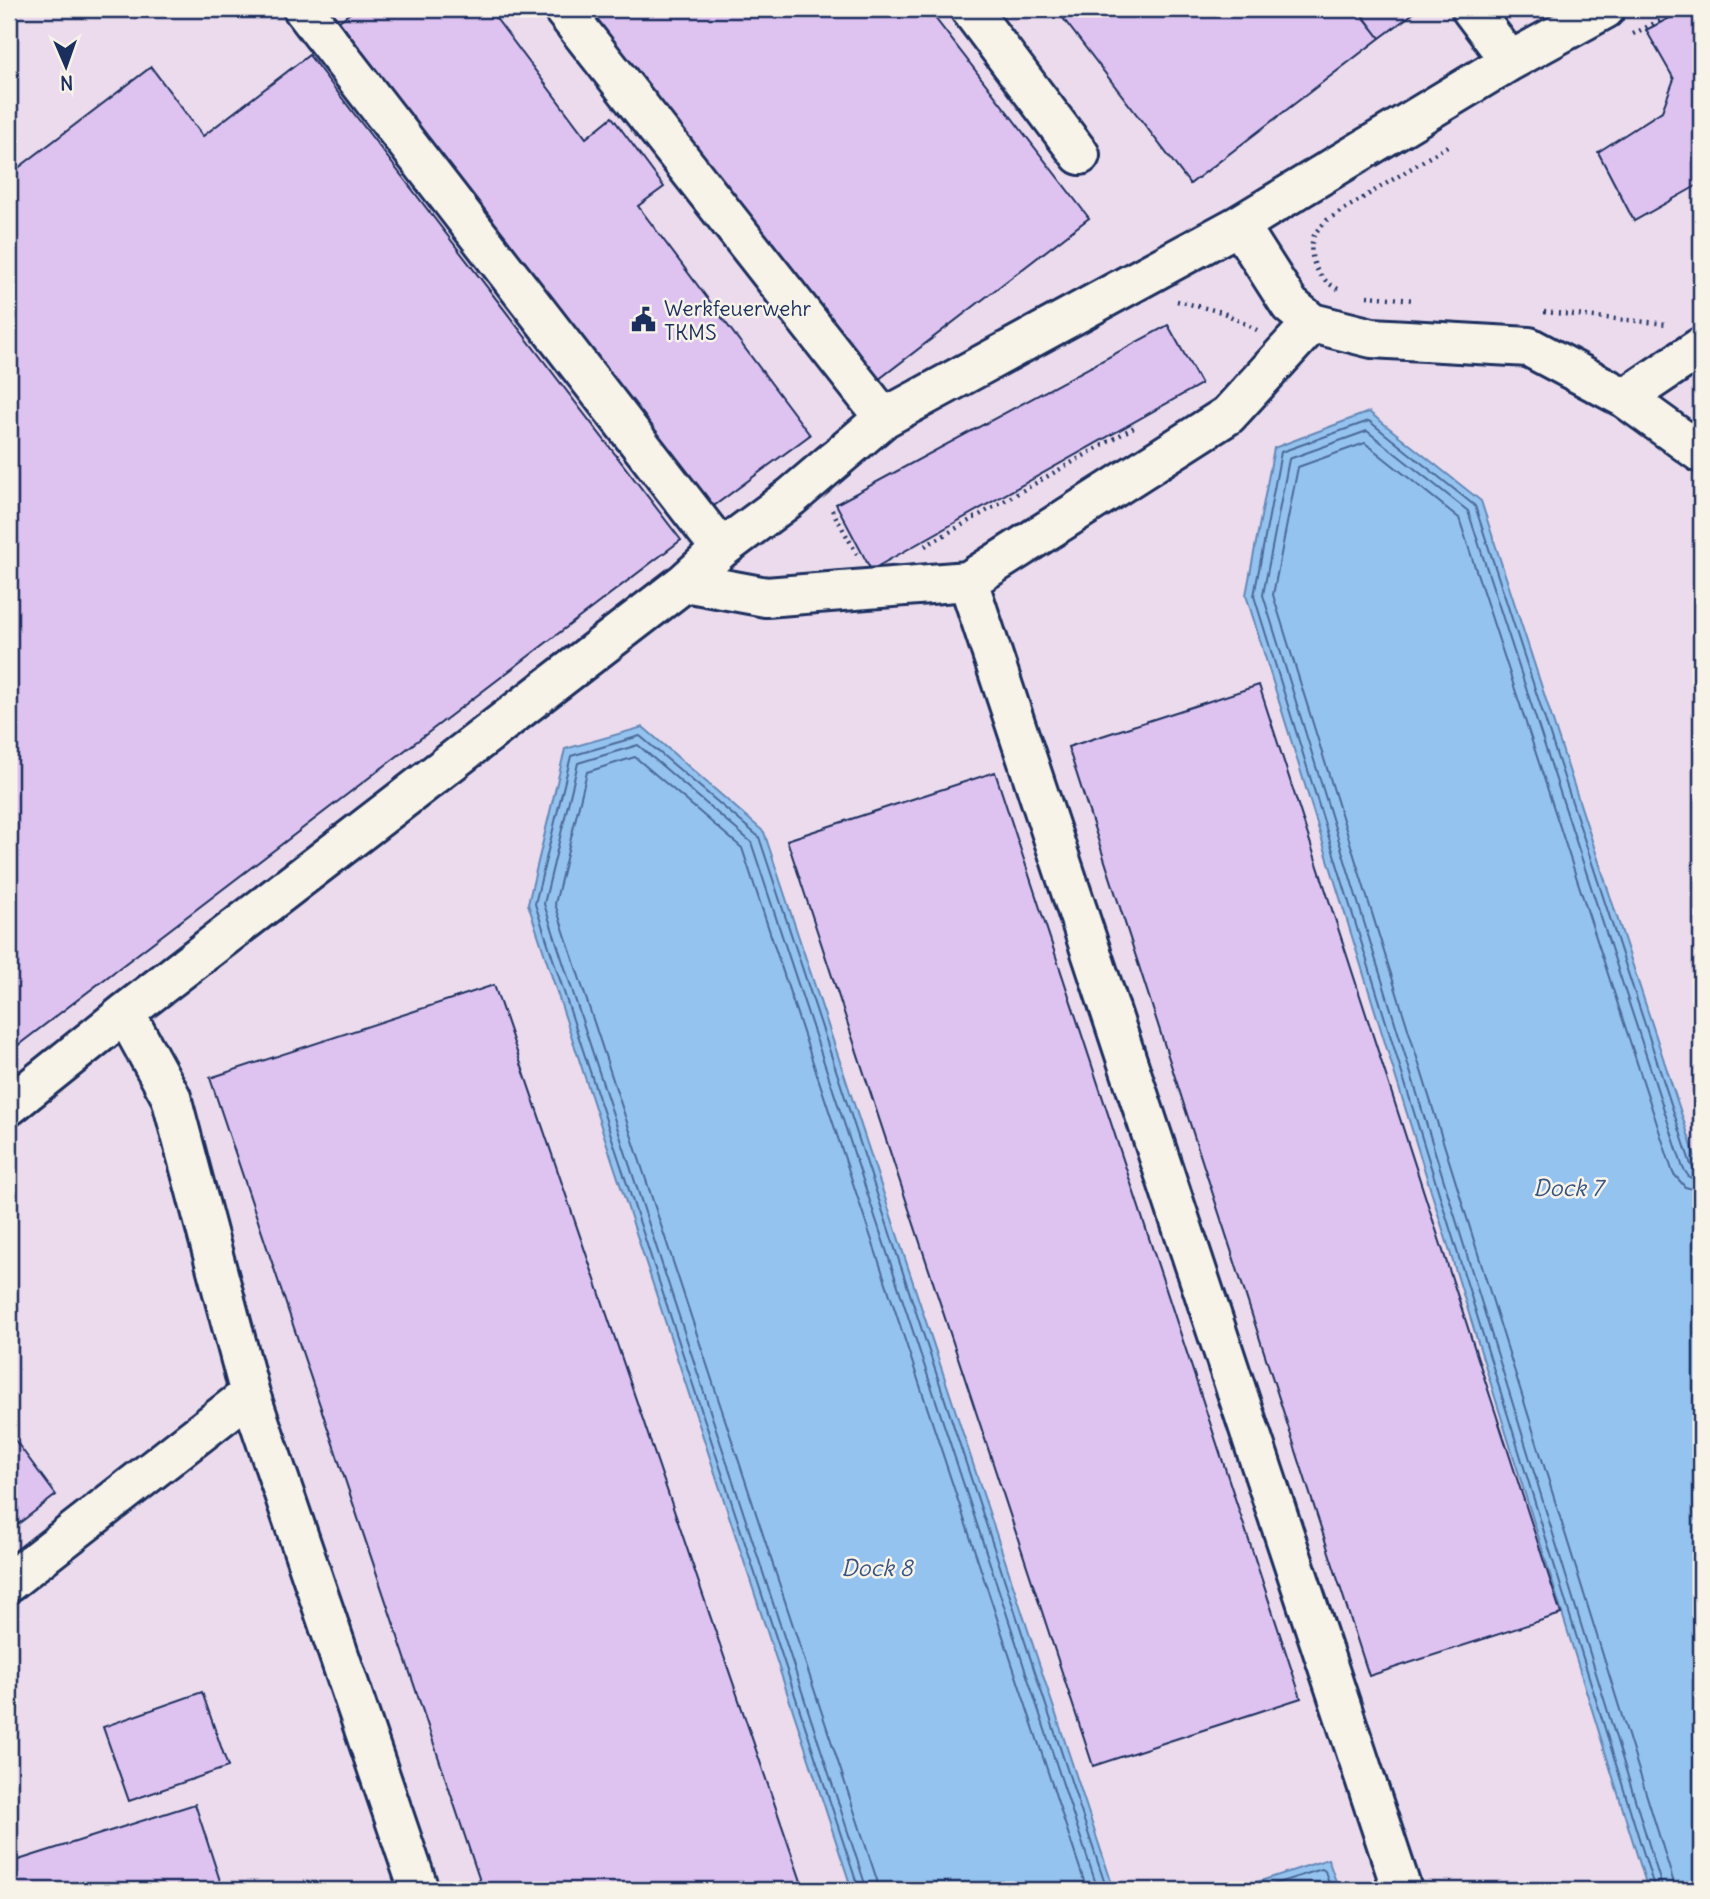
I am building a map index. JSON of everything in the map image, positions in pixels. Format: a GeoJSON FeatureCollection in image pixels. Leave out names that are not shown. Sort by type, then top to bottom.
{"type":"FeatureCollection","features":[{"type":"Feature","properties":{"kind":"lane"},"geometry":{"type":"LineString","coordinates":[[303,9],[721,549]]}},
{"type":"Feature","properties":{"kind":"lane"},"geometry":{"type":"LineString","coordinates":[[563,9],[884,418]]}},
{"type":"Feature","properties":{"kind":"lane"},"geometry":{"type":"LineString","coordinates":[[970,9],[1080,155]]}},
{"type":"Feature","properties":{"kind":"lane"},"geometry":{"type":"LineString","coordinates":[[1471,9],[1510,61]]}},
{"type":"Feature","properties":{"kind":"lane"},"geometry":{"type":"LineString","coordinates":[[9,1106],[125,1013],[685,582],[721,549],[791,497],[884,418],[1239,225],[1510,61],[1615,24]]}},
{"type":"Feature","properties":{"kind":"lane"},"geometry":{"type":"LineString","coordinates":[[1239,225],[1301,314],[1372,338],[1528,347],[1625,398],[1701,453]]}},
{"type":"Feature","properties":{"kind":"lane"},"geometry":{"type":"LineString","coordinates":[[685,582],[766,597],[968,581],[1228,415],[1301,314]]}},
{"type":"Feature","properties":{"kind":"lane"},"geometry":{"type":"LineString","coordinates":[[1625,398],[1701,347]]}},
{"type":"Feature","properties":{"kind":"lane"},"geometry":{"type":"LineString","coordinates":[[968,581],[1402,1890]]}},
{"type":"Feature","properties":{"kind":"lane"},"geometry":{"type":"LineString","coordinates":[[125,1013],[171,1097],[250,1394],[419,1890]]}},
{"type":"Feature","properties":{"kind":"lane"},"geometry":{"type":"LineString","coordinates":[[9,1582],[250,1394]]}},
{"type":"Feature","properties":{"kind":"path"},"geometry":{"type":"LineString","coordinates":[[1615,24],[1682,9]]}},
{"type":"Feature","properties":{"kind":"path"},"geometry":{"type":"LineString","coordinates":[[1345,290],[1335,288],[1319,274],[1310,256],[1313,235],[1327,220],[1460,138]]}},
{"type":"Feature","properties":{"kind":"path"},"geometry":{"type":"LineString","coordinates":[[1301,314],[1319,274]]}},
{"type":"Feature","properties":{"kind":"path"},"geometry":{"type":"LineString","coordinates":[[1364,296],[1427,302]]}},
{"type":"Feature","properties":{"kind":"path"},"geometry":{"type":"LineString","coordinates":[[1535,312],[1671,324]]}},
{"type":"Feature","properties":{"kind":"path"},"geometry":{"type":"LineString","coordinates":[[918,550],[1144,422]]}},
{"type":"Feature","properties":{"kind":"path"},"geometry":{"type":"LineString","coordinates":[[827,502],[858,556]]}},
{"type":"Feature","properties":{"kind":"shaded area"},"geometry":{"type":"Polygon","coordinates":[[[9,9],[1701,9],[1701,1890],[9,1890],[9,9]]]}},
{"type":"Feature","properties":{"kind":"water","name":"Dock 7"},"geometry":{"type":"Polygon","coordinates":[[[1369,412],[1481,501],[1701,1174],[1701,1890],[1648,1890],[1246,595],[1274,448],[1369,412]]]}},
{"type":"Feature","properties":{"kind":"water","name":"Dock 8"},"geometry":{"type":"Polygon","coordinates":[[[643,727],[764,832],[1114,1890],[852,1890],[528,904],[565,749],[643,727]]]}},
{"type":"Feature","properties":{"kind":"water"},"geometry":{"type":"Polygon","coordinates":[[[1328,1859],[1339,1890],[1233,1890],[1328,1859]]]}},
{"type":"Feature","properties":{"kind":"building","name":"Werkfeuerwehr TKMS"},"geometry":{"type":"Polygon","coordinates":[[[356,9],[489,9],[586,138],[612,117],[664,187],[638,206],[810,435],[707,511],[339,21],[356,9]]]}},
{"type":"Feature","properties":{"kind":"building"},"geometry":{"type":"Polygon","coordinates":[[[587,9],[928,9],[1089,218],[874,383],[587,9]]]}},
{"type":"Feature","properties":{"kind":"building"},"geometry":{"type":"Polygon","coordinates":[[[1056,9],[1357,9],[1380,38],[1190,184],[1056,9]]]}},
{"type":"Feature","properties":{"kind":"building"},"geometry":{"type":"Polygon","coordinates":[[[1358,9],[1419,9],[1380,38],[1358,9]]]}},
{"type":"Feature","properties":{"kind":"building"},"geometry":{"type":"Polygon","coordinates":[[[1687,9],[1701,9],[1701,186],[1698,185],[1634,221],[1598,152],[1662,111],[1674,79],[1646,30],[1687,9]]]}},
{"type":"Feature","properties":{"kind":"building"},"geometry":{"type":"Polygon","coordinates":[[[309,55],[681,540],[9,1052],[9,175],[151,67],[203,136],[309,55]]]}},
{"type":"Feature","properties":{"kind":"building"},"geometry":{"type":"Polygon","coordinates":[[[1168,325],[1201,384],[871,570],[836,504],[1168,325]]]}},
{"type":"Feature","properties":{"kind":"building"},"geometry":{"type":"Polygon","coordinates":[[[1259,685],[1561,1614],[1369,1676],[1068,747],[1259,685]]]}},
{"type":"Feature","properties":{"kind":"building"},"geometry":{"type":"Polygon","coordinates":[[[995,772],[1301,1698],[1093,1766],[787,840],[995,772]]]}},
{"type":"Feature","properties":{"kind":"building"},"geometry":{"type":"Polygon","coordinates":[[[494,985],[804,1890],[483,1890],[210,1078],[494,985]]]}},
{"type":"Feature","properties":{"kind":"building"},"geometry":{"type":"Polygon","coordinates":[[[9,1432],[56,1495],[9,1531],[9,1432]]]}},
{"type":"Feature","properties":{"kind":"building"},"geometry":{"type":"Polygon","coordinates":[[[202,1692],[228,1767],[129,1801],[103,1727],[202,1692]]]}},
{"type":"Feature","properties":{"kind":"building"},"geometry":{"type":"Polygon","coordinates":[[[195,1804],[223,1890],[9,1890],[9,1863],[195,1804]]]}},
{"type":"Feature","properties":{"kind":"place","name":"Werkfeuerwehr TKMS"},"geometry":{"type":"Point","coordinates":[644,320]}}]}
